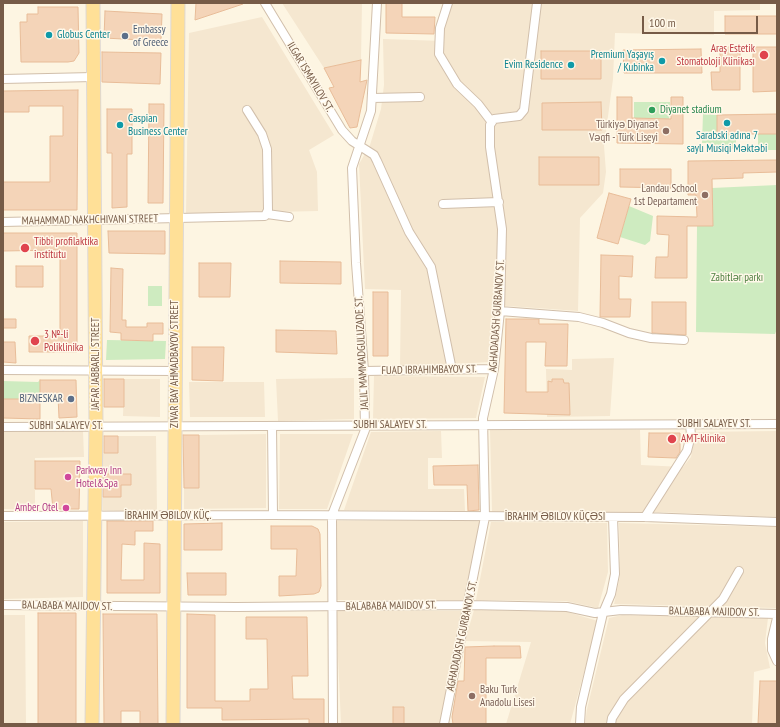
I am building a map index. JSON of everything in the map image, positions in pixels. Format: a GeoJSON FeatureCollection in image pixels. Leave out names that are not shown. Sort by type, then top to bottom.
{"type":"FeatureCollection","features":[{"type":"Feature","properties":{"kind":"main road","name":"JAFAR JABBARLI STREET"},"geometry":{"type":"LineString","coordinates":[[92,724],[96,426],[93,3]]}},
{"type":"Feature","properties":{"kind":"main road","name":"ZIVAR BAY AHMADBAYOV STREET"},"geometry":{"type":"LineString","coordinates":[[173,724],[178,3]]}},
{"type":"Feature","properties":{"kind":"street","name":"ILGAR ISMAYILOV ST."},"geometry":{"type":"LineString","coordinates":[[265,3],[342,130],[374,155],[378,161],[409,232],[431,267],[452,370]]}},
{"type":"Feature","properties":{"kind":"street","name":"JALIL MAMMADGULUZADE ST."},"geometry":{"type":"LineString","coordinates":[[333,724],[332,515],[334,506],[363,440],[365,424],[364,371],[356,263],[352,174],[353,165],[369,120],[372,98],[376,3]]}},
{"type":"Feature","properties":{"kind":"street"},"geometry":{"type":"LineString","coordinates":[[448,3],[440,28],[440,54],[457,84],[478,104],[491,121],[497,118],[519,116],[524,110],[537,3]]}},
{"type":"Feature","properties":{"kind":"street"},"geometry":{"type":"LineString","coordinates":[[3,79],[93,77]]}},
{"type":"Feature","properties":{"kind":"street"},"geometry":{"type":"LineString","coordinates":[[372,98],[420,97]]}},
{"type":"Feature","properties":{"kind":"street"},"geometry":{"type":"LineString","coordinates":[[247,110],[262,134],[267,149],[267,214]]}},
{"type":"Feature","properties":{"kind":"street","name":"AGHADADASH GURBANOV ST."},"geometry":{"type":"LineString","coordinates":[[444,724],[469,605],[485,517],[483,425],[484,410],[494,369],[500,311],[502,228],[490,148],[489,131],[491,121]]}},
{"type":"Feature","properties":{"kind":"street"},"geometry":{"type":"LineString","coordinates":[[443,204],[499,202]]}},
{"type":"Feature","properties":{"kind":"street","name":"MAHAMMAD NAKHCHIVANI STREET"},"geometry":{"type":"LineString","coordinates":[[3,222],[260,217],[267,214],[289,217]]}},
{"type":"Feature","properties":{"kind":"street"},"geometry":{"type":"LineString","coordinates":[[500,311],[579,317],[603,323],[629,333],[652,338],[684,340]]}},
{"type":"Feature","properties":{"kind":"street","name":"FUAD IBRAHIMBAYOV ST."},"geometry":{"type":"LineString","coordinates":[[364,371],[494,369]]}},
{"type":"Feature","properties":{"kind":"street"},"geometry":{"type":"LineString","coordinates":[[3,370],[176,370]]}},
{"type":"Feature","properties":{"kind":"street","name":"SUBHI SALAYEV ST."},"geometry":{"type":"LineString","coordinates":[[3,427],[272,426],[365,424],[777,424]]}},
{"type":"Feature","properties":{"kind":"street"},"geometry":{"type":"LineString","coordinates":[[645,517],[687,451],[691,435],[690,424]]}},
{"type":"Feature","properties":{"kind":"street"},"geometry":{"type":"LineString","coordinates":[[272,426],[273,515]]}},
{"type":"Feature","properties":{"kind":"street","name":"İBRAHIM ƏBILOV KÜÇ."},"geometry":{"type":"LineString","coordinates":[[3,516],[332,515]]}},
{"type":"Feature","properties":{"kind":"street","name":"İBRAHIM ƏBILOV KÜÇƏSI"},"geometry":{"type":"LineString","coordinates":[[332,515],[645,517],[777,522]]}},
{"type":"Feature","properties":{"kind":"street"},"geometry":{"type":"LineString","coordinates":[[580,724],[581,707],[615,574],[613,517]]}},
{"type":"Feature","properties":{"kind":"street"},"geometry":{"type":"LineString","coordinates":[[611,724],[612,718],[624,699],[723,599],[739,571]]}},
{"type":"Feature","properties":{"kind":"street","name":"BALABABA MAJIDOV ST."},"geometry":{"type":"LineString","coordinates":[[3,605],[469,605],[567,607],[595,613],[621,610],[777,614]]}},
{"type":"Feature","properties":{"kind":"street"},"geometry":{"type":"LineString","coordinates":[[777,618],[772,639],[772,650],[777,661]]}},
{"type":"Feature","properties":{"kind":"shaded area"},"geometry":{"type":"Polygon","coordinates":[[[282,3],[362,3],[361,60],[324,68],[282,3]]]}},
{"type":"Feature","properties":{"kind":"shaded area"},"geometry":{"type":"Polygon","coordinates":[[[450,3],[760,3],[760,10],[714,11],[714,35],[615,33],[613,79],[604,146],[606,172],[603,193],[580,218],[578,311],[494,305],[490,362],[400,367],[401,290],[365,289],[359,164],[370,145],[381,109],[384,85],[383,39],[443,41],[442,29],[450,3]]]}},
{"type":"Feature","properties":{"kind":"shaded area"},"geometry":{"type":"Polygon","coordinates":[[[262,17],[334,135],[309,150],[317,172],[318,211],[186,214],[189,33],[262,17]]]}},
{"type":"Feature","properties":{"kind":"shaded area"},"geometry":{"type":"Polygon","coordinates":[[[614,358],[610,416],[547,417],[546,369],[572,370],[572,359],[614,358]]]}},
{"type":"Feature","properties":{"kind":"shaded area"},"geometry":{"type":"Polygon","coordinates":[[[374,376],[485,377],[476,418],[373,419],[374,376]]]}},
{"type":"Feature","properties":{"kind":"shaded area"},"geometry":{"type":"Polygon","coordinates":[[[354,378],[354,419],[278,421],[276,379],[354,378]]]}},
{"type":"Feature","properties":{"kind":"shaded area"},"geometry":{"type":"Polygon","coordinates":[[[124,379],[160,379],[160,417],[123,416],[124,379]]]}},
{"type":"Feature","properties":{"kind":"shaded area"},"geometry":{"type":"Polygon","coordinates":[[[189,382],[264,382],[265,417],[190,417],[189,382]]]}},
{"type":"Feature","properties":{"kind":"shaded area"},"geometry":{"type":"Polygon","coordinates":[[[490,430],[640,430],[641,465],[683,467],[691,457],[696,432],[777,431],[777,517],[658,512],[492,512],[490,430]]]}},
{"type":"Feature","properties":{"kind":"shaded area"},"geometry":{"type":"Polygon","coordinates":[[[83,431],[84,457],[35,458],[35,510],[3,509],[3,432],[83,431]]]}},
{"type":"Feature","properties":{"kind":"shaded area"},"geometry":{"type":"Polygon","coordinates":[[[441,431],[442,458],[428,458],[428,489],[464,489],[465,511],[344,510],[371,432],[441,431]]]}},
{"type":"Feature","properties":{"kind":"shaded area"},"geometry":{"type":"Polygon","coordinates":[[[266,434],[266,508],[184,509],[184,488],[199,488],[199,435],[266,434]]]}},
{"type":"Feature","properties":{"kind":"shaded area"},"geometry":{"type":"Polygon","coordinates":[[[280,434],[353,434],[327,509],[279,509],[280,434]]]}},
{"type":"Feature","properties":{"kind":"shaded area"},"geometry":{"type":"Polygon","coordinates":[[[118,436],[156,436],[157,512],[103,510],[103,497],[121,497],[121,485],[131,485],[130,474],[103,474],[103,453],[118,453],[118,436]]]}},
{"type":"Feature","properties":{"kind":"shaded area"},"geometry":{"type":"Polygon","coordinates":[[[83,521],[83,597],[3,599],[3,522],[83,521]]]}},
{"type":"Feature","properties":{"kind":"shaded area"},"geometry":{"type":"Polygon","coordinates":[[[337,521],[480,521],[464,600],[336,600],[337,521]]]}},
{"type":"Feature","properties":{"kind":"shaded area"},"geometry":{"type":"Polygon","coordinates":[[[491,522],[607,523],[608,572],[598,608],[566,601],[476,600],[491,522]]]}},
{"type":"Feature","properties":{"kind":"shaded area"},"geometry":{"type":"Polygon","coordinates":[[[619,523],[777,527],[776,608],[614,604],[620,576],[619,523]]]}},
{"type":"Feature","properties":{"kind":"shaded area"},"geometry":{"type":"Polygon","coordinates":[[[474,610],[564,611],[598,621],[570,724],[506,724],[531,642],[465,641],[474,610]]]}},
{"type":"Feature","properties":{"kind":"shaded area"},"geometry":{"type":"Polygon","coordinates":[[[336,611],[463,611],[440,724],[341,724],[336,611]]]}},
{"type":"Feature","properties":{"kind":"shaded area"},"geometry":{"type":"Polygon","coordinates":[[[3,615],[25,615],[26,724],[3,724],[3,615]]]}},
{"type":"Feature","properties":{"kind":"shaded area"},"geometry":{"type":"Polygon","coordinates":[[[622,615],[768,618],[765,643],[770,668],[754,672],[752,724],[585,724],[587,709],[609,618],[622,615]]]}},
{"type":"Feature","properties":{"kind":"green space","name":"Diyanet stadium"},"geometry":{"type":"Polygon","coordinates":[[[634,102],[670,102],[669,119],[634,118],[634,102]]]}},
{"type":"Feature","properties":{"kind":"green space"},"geometry":{"type":"Polygon","coordinates":[[[703,114],[717,115],[717,134],[736,134],[736,149],[710,150],[710,143],[702,143],[703,114]]]}},
{"type":"Feature","properties":{"kind":"green space"},"geometry":{"type":"Polygon","coordinates":[[[758,134],[777,134],[777,150],[758,150],[758,134]]]}},
{"type":"Feature","properties":{"kind":"green space","name":"Zabitlər parkı"},"geometry":{"type":"Polygon","coordinates":[[[777,185],[777,329],[775,334],[696,332],[697,226],[713,226],[712,188],[777,185]]]}},
{"type":"Feature","properties":{"kind":"green space"},"geometry":{"type":"Polygon","coordinates":[[[629,206],[653,216],[650,241],[645,245],[620,237],[629,206]]]}},
{"type":"Feature","properties":{"kind":"green space"},"geometry":{"type":"Polygon","coordinates":[[[148,286],[162,286],[162,306],[148,306],[148,286]]]}},
{"type":"Feature","properties":{"kind":"green space"},"geometry":{"type":"Polygon","coordinates":[[[107,340],[166,341],[165,359],[106,360],[107,340]]]}},
{"type":"Feature","properties":{"kind":"green space"},"geometry":{"type":"Polygon","coordinates":[[[40,380],[40,399],[3,399],[3,381],[38,382],[40,380]]]}},
{"type":"Feature","properties":{"kind":"building"},"geometry":{"type":"Polygon","coordinates":[[[196,3],[243,3],[243,4],[195,20],[196,3]]]}},
{"type":"Feature","properties":{"kind":"building"},"geometry":{"type":"Polygon","coordinates":[[[386,3],[402,3],[402,17],[435,17],[434,34],[386,33],[386,3]]]}},
{"type":"Feature","properties":{"kind":"building","name":"Globus Center"},"geometry":{"type":"Polygon","coordinates":[[[38,7],[78,7],[79,53],[74,61],[21,62],[20,22],[27,22],[27,14],[38,14],[38,7]]]}},
{"type":"Feature","properties":{"kind":"building"},"geometry":{"type":"Polygon","coordinates":[[[105,11],[162,14],[161,41],[104,38],[105,11]]]}},
{"type":"Feature","properties":{"kind":"building"},"geometry":{"type":"Polygon","coordinates":[[[725,16],[777,16],[777,34],[725,34],[725,16]]]}},
{"type":"Feature","properties":{"kind":"building"},"geometry":{"type":"Polygon","coordinates":[[[720,47],[740,47],[740,90],[712,90],[711,72],[720,72],[720,47]]]}},
{"type":"Feature","properties":{"kind":"building"},"geometry":{"type":"Polygon","coordinates":[[[753,47],[777,47],[777,91],[753,92],[753,47]]]}},
{"type":"Feature","properties":{"kind":"building","name":"Premium Yaşayış / Kubinka"},"geometry":{"type":"Polygon","coordinates":[[[701,49],[702,73],[624,73],[623,50],[701,49]]]}},
{"type":"Feature","properties":{"kind":"building","name":"Evim Residence"},"geometry":{"type":"Polygon","coordinates":[[[541,51],[601,51],[601,79],[541,79],[541,51]]]}},
{"type":"Feature","properties":{"kind":"building"},"geometry":{"type":"Polygon","coordinates":[[[102,52],[161,53],[160,84],[102,82],[102,52]]]}},
{"type":"Feature","properties":{"kind":"building"},"geometry":{"type":"Polygon","coordinates":[[[361,60],[360,82],[367,80],[357,127],[350,128],[329,88],[334,87],[324,68],[361,60]]]}},
{"type":"Feature","properties":{"kind":"building"},"geometry":{"type":"Polygon","coordinates":[[[78,90],[77,210],[3,210],[3,182],[50,182],[50,136],[63,136],[63,106],[29,106],[29,112],[3,112],[3,91],[78,90]]]}},
{"type":"Feature","properties":{"kind":"building"},"geometry":{"type":"Polygon","coordinates":[[[617,97],[632,97],[632,118],[671,119],[671,97],[683,97],[683,144],[617,143],[617,97]]]}},
{"type":"Feature","properties":{"kind":"building"},"geometry":{"type":"Polygon","coordinates":[[[601,102],[602,130],[542,130],[542,103],[601,102]]]}},
{"type":"Feature","properties":{"kind":"building"},"geometry":{"type":"Polygon","coordinates":[[[149,104],[164,104],[163,203],[148,203],[149,104]]]}},
{"type":"Feature","properties":{"kind":"building"},"geometry":{"type":"Polygon","coordinates":[[[107,109],[132,109],[132,154],[127,154],[127,207],[112,208],[112,153],[107,153],[107,109]]]}},
{"type":"Feature","properties":{"kind":"building"},"geometry":{"type":"Polygon","coordinates":[[[777,114],[777,134],[717,134],[717,115],[777,114]]]}},
{"type":"Feature","properties":{"kind":"building"},"geometry":{"type":"Polygon","coordinates":[[[539,157],[599,157],[599,185],[539,185],[539,157]]]}},
{"type":"Feature","properties":{"kind":"building"},"geometry":{"type":"Polygon","coordinates":[[[777,160],[777,172],[743,173],[743,178],[712,179],[713,226],[687,226],[687,278],[655,278],[656,257],[668,257],[669,235],[657,234],[657,216],[697,217],[696,195],[688,195],[688,161],[777,160]]]}},
{"type":"Feature","properties":{"kind":"building"},"geometry":{"type":"Polygon","coordinates":[[[620,169],[671,169],[671,188],[620,187],[620,169]]]}},
{"type":"Feature","properties":{"kind":"building"},"geometry":{"type":"Polygon","coordinates":[[[609,193],[631,199],[618,244],[597,238],[609,193]]]}},
{"type":"Feature","properties":{"kind":"building"},"geometry":{"type":"Polygon","coordinates":[[[108,231],[165,231],[165,254],[109,253],[108,231]]]}},
{"type":"Feature","properties":{"kind":"building"},"geometry":{"type":"Polygon","coordinates":[[[3,233],[77,233],[77,352],[29,352],[29,336],[60,336],[60,250],[3,251],[3,233]]]}},
{"type":"Feature","properties":{"kind":"building"},"geometry":{"type":"Polygon","coordinates":[[[601,255],[633,256],[632,277],[619,276],[619,299],[631,299],[630,317],[600,317],[601,255]]]}},
{"type":"Feature","properties":{"kind":"building"},"geometry":{"type":"Polygon","coordinates":[[[280,261],[341,262],[341,284],[280,283],[280,261]]]}},
{"type":"Feature","properties":{"kind":"building"},"geometry":{"type":"Polygon","coordinates":[[[199,263],[231,263],[230,297],[199,297],[199,263]]]}},
{"type":"Feature","properties":{"kind":"building"},"geometry":{"type":"Polygon","coordinates":[[[16,266],[43,266],[43,287],[16,287],[16,266]]]}},
{"type":"Feature","properties":{"kind":"building"},"geometry":{"type":"Polygon","coordinates":[[[111,268],[123,269],[122,320],[126,320],[126,327],[147,327],[147,323],[163,323],[163,334],[153,334],[153,341],[121,340],[121,333],[110,332],[111,268]]]}},
{"type":"Feature","properties":{"kind":"building"},"geometry":{"type":"Polygon","coordinates":[[[373,292],[388,292],[388,356],[373,356],[373,292]]]}},
{"type":"Feature","properties":{"kind":"building"},"geometry":{"type":"Polygon","coordinates":[[[652,302],[686,302],[686,335],[652,333],[652,302]]]}},
{"type":"Feature","properties":{"kind":"building"},"geometry":{"type":"Polygon","coordinates":[[[3,319],[16,319],[16,328],[3,328],[3,319]]]}},
{"type":"Feature","properties":{"kind":"building"},"geometry":{"type":"Polygon","coordinates":[[[506,319],[539,319],[539,324],[568,324],[567,366],[545,366],[546,342],[526,342],[526,392],[548,392],[548,381],[552,382],[552,379],[563,379],[564,383],[569,383],[570,415],[504,413],[506,319]]]}},
{"type":"Feature","properties":{"kind":"building"},"geometry":{"type":"Polygon","coordinates":[[[276,330],[336,331],[337,354],[276,352],[276,330]]]}},
{"type":"Feature","properties":{"kind":"building"},"geometry":{"type":"Polygon","coordinates":[[[3,342],[15,342],[16,363],[3,362],[3,342]]]}},
{"type":"Feature","properties":{"kind":"building"},"geometry":{"type":"Polygon","coordinates":[[[192,347],[224,347],[223,381],[192,380],[192,347]]]}},
{"type":"Feature","properties":{"kind":"building"},"geometry":{"type":"Polygon","coordinates":[[[104,379],[124,379],[124,407],[104,407],[104,379]]]}},
{"type":"Feature","properties":{"kind":"building"},"geometry":{"type":"Polygon","coordinates":[[[40,380],[76,380],[77,417],[59,418],[58,396],[40,396],[40,380]]]}},
{"type":"Feature","properties":{"kind":"building"},"geometry":{"type":"Polygon","coordinates":[[[3,399],[40,399],[40,419],[3,418],[3,399]]]}},
{"type":"Feature","properties":{"kind":"building"},"geometry":{"type":"Polygon","coordinates":[[[649,433],[680,433],[680,452],[676,458],[648,457],[649,433]]]}},
{"type":"Feature","properties":{"kind":"building"},"geometry":{"type":"Polygon","coordinates":[[[183,435],[199,435],[199,488],[184,488],[183,435]]]}},
{"type":"Feature","properties":{"kind":"building"},"geometry":{"type":"Polygon","coordinates":[[[104,436],[118,436],[118,453],[104,453],[104,436]]]}},
{"type":"Feature","properties":{"kind":"building","name":"Parkway Inn Hotel&Spa"},"geometry":{"type":"Polygon","coordinates":[[[35,461],[80,461],[79,509],[53,509],[51,489],[35,489],[35,461]]]}},
{"type":"Feature","properties":{"kind":"building"},"geometry":{"type":"Polygon","coordinates":[[[478,465],[479,510],[468,511],[467,485],[434,485],[433,466],[478,465]]]}},
{"type":"Feature","properties":{"kind":"building"},"geometry":{"type":"Polygon","coordinates":[[[103,474],[131,474],[131,485],[121,485],[121,497],[103,497],[103,474]]]}},
{"type":"Feature","properties":{"kind":"building"},"geometry":{"type":"Polygon","coordinates":[[[107,521],[153,521],[153,531],[135,531],[135,545],[122,544],[121,580],[144,580],[144,543],[160,544],[160,593],[107,593],[107,521]]]}},
{"type":"Feature","properties":{"kind":"building"},"geometry":{"type":"Polygon","coordinates":[[[222,523],[222,550],[184,550],[184,524],[222,523]]]}},
{"type":"Feature","properties":{"kind":"building"},"geometry":{"type":"Polygon","coordinates":[[[271,526],[312,526],[318,529],[320,534],[321,586],[319,592],[314,594],[279,596],[279,576],[296,576],[297,549],[271,549],[271,526]]]}},
{"type":"Feature","properties":{"kind":"building"},"geometry":{"type":"Polygon","coordinates":[[[187,573],[226,573],[226,595],[188,595],[187,573]]]}},
{"type":"Feature","properties":{"kind":"building"},"geometry":{"type":"Polygon","coordinates":[[[38,613],[76,613],[76,724],[38,724],[38,613]]]}},
{"type":"Feature","properties":{"kind":"building"},"geometry":{"type":"Polygon","coordinates":[[[103,614],[157,614],[158,724],[140,724],[140,711],[121,711],[121,724],[104,724],[103,614]]]}},
{"type":"Feature","properties":{"kind":"building"},"geometry":{"type":"Polygon","coordinates":[[[187,614],[215,615],[215,701],[250,701],[250,689],[268,689],[267,639],[246,639],[246,617],[307,617],[308,676],[292,676],[293,699],[324,699],[324,724],[309,724],[309,719],[222,720],[222,708],[187,708],[187,614]]]}},
{"type":"Feature","properties":{"kind":"building"},"geometry":{"type":"Polygon","coordinates":[[[520,646],[521,658],[486,658],[486,724],[453,724],[452,717],[458,681],[464,681],[465,647],[520,646]]]}},
{"type":"Feature","properties":{"kind":"building"},"geometry":{"type":"Polygon","coordinates":[[[760,681],[777,681],[777,724],[758,724],[760,681]]]}},
{"type":"Feature","properties":{"kind":"building"},"geometry":{"type":"Polygon","coordinates":[[[393,707],[404,707],[404,724],[393,724],[393,707]]]}},
{"type":"Feature","properties":{"kind":"place","name":"Globus Center"},"geometry":{"type":"Point","coordinates":[49,35]}},
{"type":"Feature","properties":{"kind":"place","name":"Embassy of Greece"},"geometry":{"type":"Point","coordinates":[125,36]}},
{"type":"Feature","properties":{"kind":"place","name":"Araş Estetik Stomatoloji Klinikası"},"geometry":{"type":"Point","coordinates":[764,55]}},
{"type":"Feature","properties":{"kind":"place","name":"Premium Yaşayış / Kubinka"},"geometry":{"type":"Point","coordinates":[662,61]}},
{"type":"Feature","properties":{"kind":"place","name":"Evim Residence"},"geometry":{"type":"Point","coordinates":[571,65]}},
{"type":"Feature","properties":{"kind":"place","name":"Diyanet stadium"},"geometry":{"type":"Point","coordinates":[652,110]}},
{"type":"Feature","properties":{"kind":"place","name":"Sarabski adına 7 saylı Musiqi Məktəbi"},"geometry":{"type":"Point","coordinates":[727,123]}},
{"type":"Feature","properties":{"kind":"place","name":"Caspian Business Center"},"geometry":{"type":"Point","coordinates":[120,125]}},
{"type":"Feature","properties":{"kind":"place","name":"Türkiyə Diyanət Vəqfi - Türk Liseyi"},"geometry":{"type":"Point","coordinates":[666,131]}},
{"type":"Feature","properties":{"kind":"place","name":"Landau School 1st Departament"},"geometry":{"type":"Point","coordinates":[705,195]}},
{"type":"Feature","properties":{"kind":"place","name":"Tibbi profilaktika institutu"},"geometry":{"type":"Point","coordinates":[25,248]}},
{"type":"Feature","properties":{"kind":"place","name":"3 №-li Poliklinika"},"geometry":{"type":"Point","coordinates":[35,341]}},
{"type":"Feature","properties":{"kind":"place","name":"BIZNESKAR"},"geometry":{"type":"Point","coordinates":[71,399]}},
{"type":"Feature","properties":{"kind":"place","name":"AMT-klinika"},"geometry":{"type":"Point","coordinates":[672,439]}},
{"type":"Feature","properties":{"kind":"place","name":"Parkway Inn Hotel&Spa"},"geometry":{"type":"Point","coordinates":[68,477]}},
{"type":"Feature","properties":{"kind":"place","name":"Amber Otel"},"geometry":{"type":"Point","coordinates":[66,508]}},
{"type":"Feature","properties":{"kind":"place","name":"Baku Turk Anadolu Lisesi"},"geometry":{"type":"Point","coordinates":[472,696]}}]}
